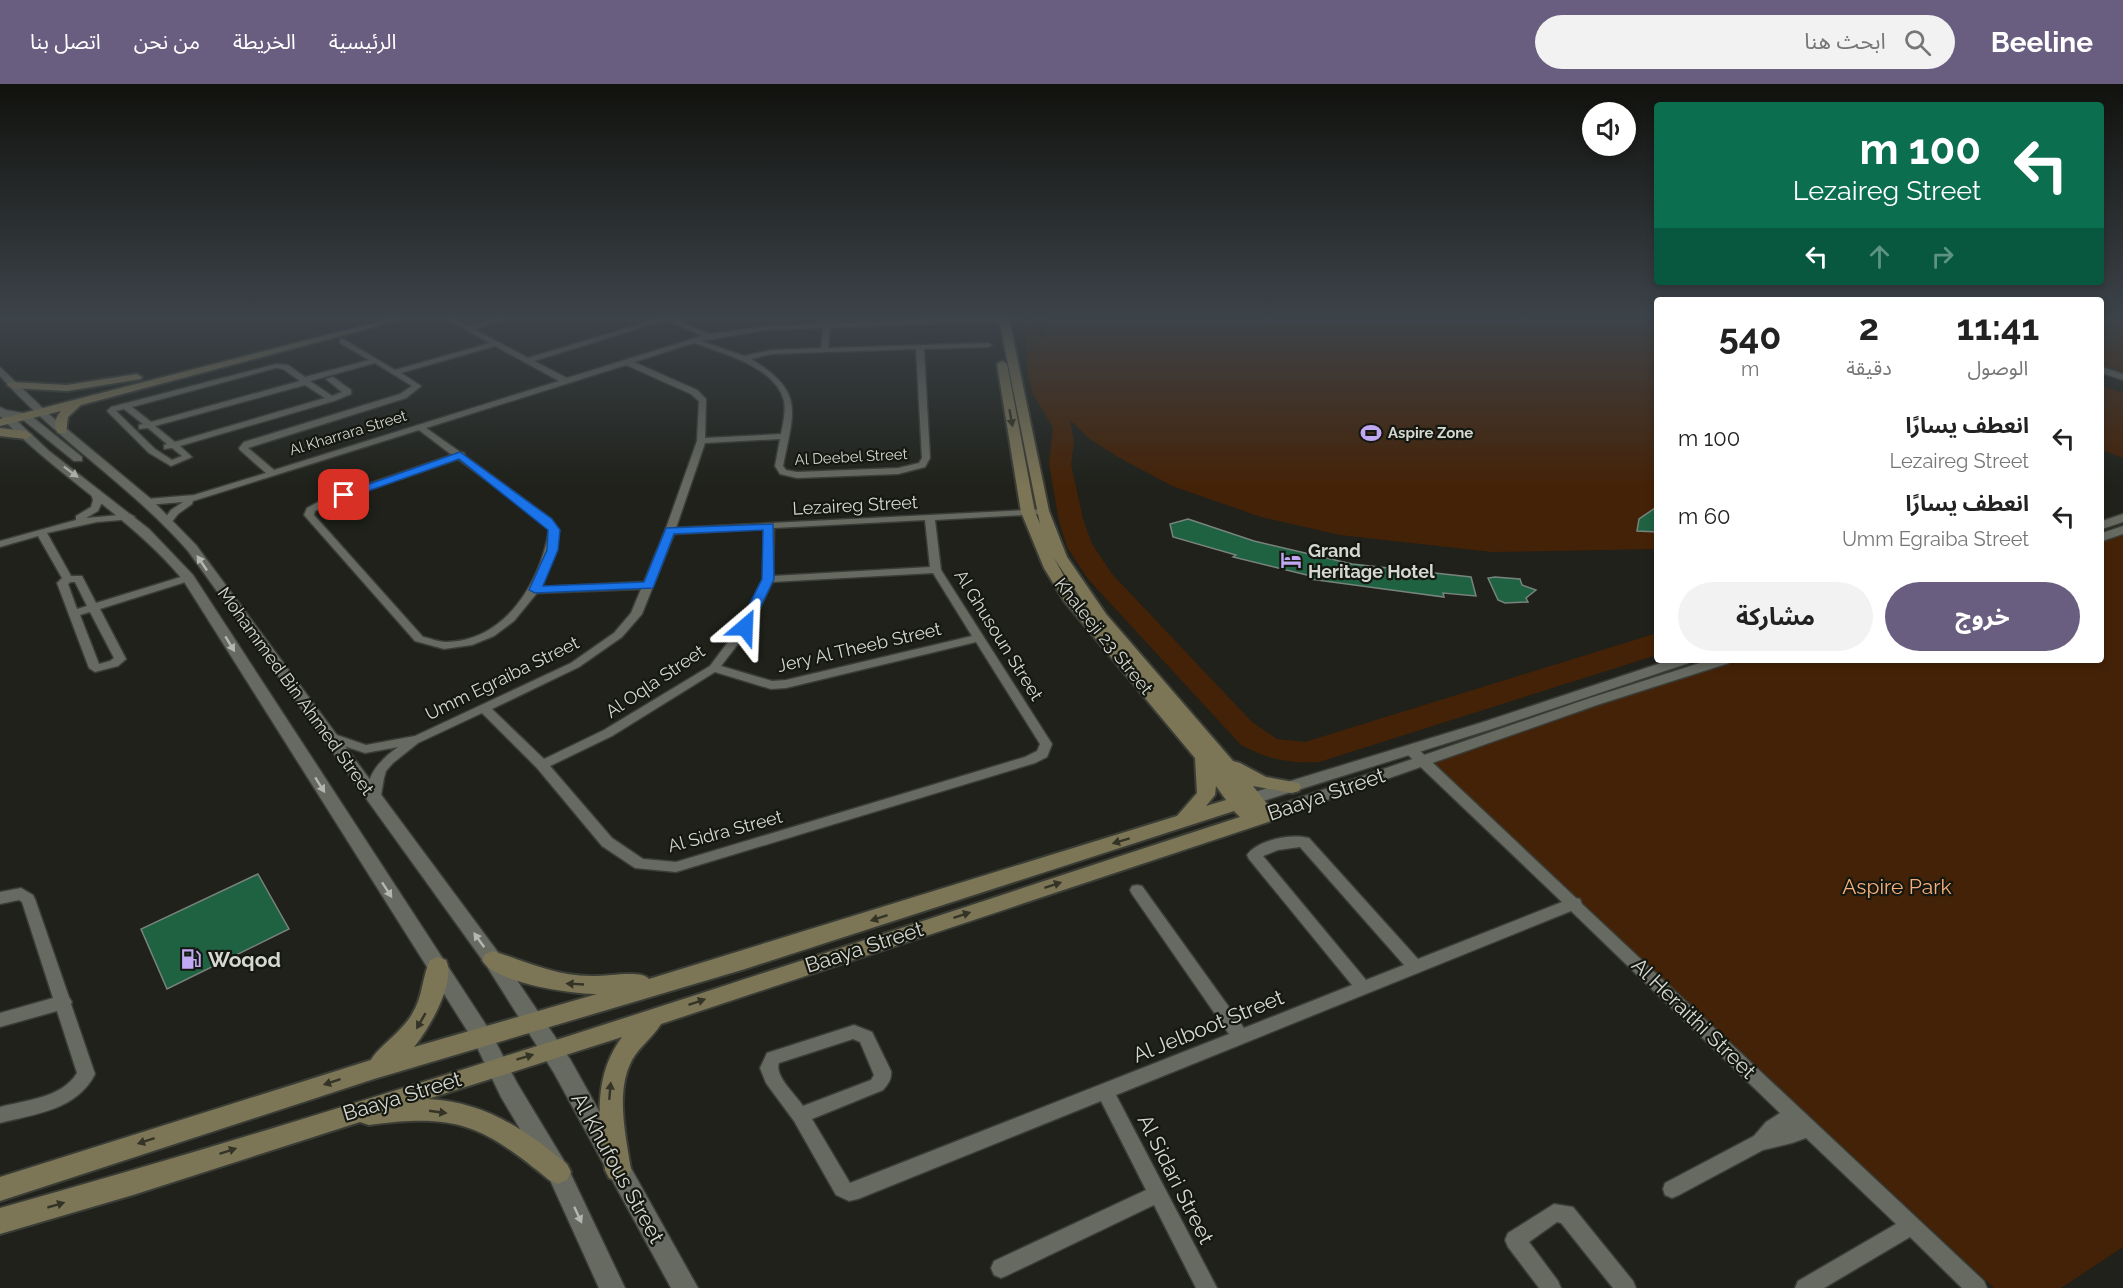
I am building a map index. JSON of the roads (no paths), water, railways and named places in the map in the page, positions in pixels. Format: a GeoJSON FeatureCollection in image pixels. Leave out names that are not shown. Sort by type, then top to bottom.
{"type":"FeatureCollection","features":[{"type":"Feature","properties":{"kind":"main road"},"geometry":{"type":"LineString","coordinates":[[12,385],[47,389],[91,386],[145,375]]}},
{"type":"Feature","properties":{"kind":"main road"},"geometry":{"type":"LineString","coordinates":[[36,409],[154,375]]}},
{"type":"Feature","properties":{"kind":"main road"},"geometry":{"type":"LineString","coordinates":[[10,415],[111,395],[186,375]]}},
{"type":"Feature","properties":{"kind":"main road","name":"Khaleeji 23 Street"},"geometry":{"type":"LineString","coordinates":[[1006,375],[1035,511],[1051,568],[1069,598],[1120,649],[1253,809]]}},
{"type":"Feature","properties":{"kind":"main road","name":"Khaleeji 23 Street"},"geometry":{"type":"LineString","coordinates":[[1013,375],[1035,511]]}},
{"type":"Feature","properties":{"kind":"main road"},"geometry":{"type":"LineString","coordinates":[[62,431],[59,423],[65,412],[111,395]]}},
{"type":"Feature","properties":{"kind":"main road"},"geometry":{"type":"LineString","coordinates":[[0,432],[26,435]]}},
{"type":"Feature","properties":{"kind":"main road"},"geometry":{"type":"LineString","coordinates":[[1207,752],[1262,783],[1292,786]]}},
{"type":"Feature","properties":{"kind":"main road"},"geometry":{"type":"LineString","coordinates":[[1177,824],[1191,814],[1206,795],[1207,752]]}},
{"type":"Feature","properties":{"kind":"main road","name":"Baaya Street"},"geometry":{"type":"LineString","coordinates":[[0,1190],[374,1069],[696,974],[1177,824],[1253,809]]}},
{"type":"Feature","properties":{"kind":"main road","name":"Baaya Street"},"geometry":{"type":"LineString","coordinates":[[0,1221],[133,1183],[318,1122],[657,1016],[1253,809]]}},
{"type":"Feature","properties":{"kind":"main road"},"geometry":{"type":"LineString","coordinates":[[493,960],[525,976],[571,984],[617,985],[696,974]]}},
{"type":"Feature","properties":{"kind":"main road"},"geometry":{"type":"LineString","coordinates":[[374,1069],[398,1050],[417,1028],[435,987],[438,966]]}},
{"type":"Feature","properties":{"kind":"main road"},"geometry":{"type":"LineString","coordinates":[[618,1170],[609,1098],[611,1080],[627,1045],[657,1016]]}},
{"type":"Feature","properties":{"kind":"main road"},"geometry":{"type":"LineString","coordinates":[[318,1122],[417,1109],[469,1117],[494,1125],[524,1144],[558,1172]]}},
{"type":"Feature","properties":{"kind":"street","name":"Mohammed Bin Ahmed Street"},"geometry":{"type":"LineString","coordinates":[[4,375],[36,409],[168,520],[192,548],[493,960],[551,1049]]}},
{"type":"Feature","properties":{"kind":"street"},"geometry":{"type":"LineString","coordinates":[[126,406],[187,458],[169,463],[110,414],[114,409],[245,375]]}},
{"type":"Feature","properties":{"kind":"street"},"geometry":{"type":"LineString","coordinates":[[296,375],[331,399]]}},
{"type":"Feature","properties":{"kind":"street"},"geometry":{"type":"LineString","coordinates":[[130,430],[332,375]]}},
{"type":"Feature","properties":{"kind":"street"},"geometry":{"type":"LineString","coordinates":[[307,382],[341,375]]}},
{"type":"Feature","properties":{"kind":"street"},"geometry":{"type":"LineString","coordinates":[[272,473],[243,448],[247,444],[414,391],[417,386],[400,375]]}},
{"type":"Feature","properties":{"kind":"street"},"geometry":{"type":"LineString","coordinates":[[556,375],[568,382]]}},
{"type":"Feature","properties":{"kind":"street","name":"Al Kharrara Street"},"geometry":{"type":"LineString","coordinates":[[168,520],[181,506],[195,498],[588,375]]}},
{"type":"Feature","properties":{"kind":"street","name":"Umm Egraiba Street"},"geometry":{"type":"LineString","coordinates":[[375,798],[375,776],[387,761],[418,739],[575,665],[618,635],[636,614],[670,531],[701,441],[703,401],[694,392],[656,375]]}},
{"type":"Feature","properties":{"kind":"street","name":"Al Deebel Street"},"geometry":{"type":"LineString","coordinates":[[770,375],[787,394],[789,409],[779,466],[783,472],[789,474],[898,471],[922,465],[926,458],[922,375]]}},
{"type":"Feature","properties":{"kind":"street"},"geometry":{"type":"LineString","coordinates":[[152,451],[331,399],[348,392],[330,379]]}},
{"type":"Feature","properties":{"kind":"street"},"geometry":{"type":"LineString","coordinates":[[0,398],[10,415],[83,462],[104,466]]}},
{"type":"Feature","properties":{"kind":"street","name":"Mohammed Bin Ahmed Street"},"geometry":{"type":"LineString","coordinates":[[10,415],[26,435],[130,517],[159,543],[188,578],[438,966],[499,1065]]}},
{"type":"Feature","properties":{"kind":"street"},"geometry":{"type":"LineString","coordinates":[[420,427],[460,455],[548,521],[554,530],[552,550],[535,590],[511,620],[494,631],[450,646],[434,645],[419,639],[309,515],[310,510],[325,502],[460,455]]}},
{"type":"Feature","properties":{"kind":"street","name":"Al Deebel Street"},"geometry":{"type":"LineString","coordinates":[[701,441],[784,436]]}},
{"type":"Feature","properties":{"kind":"street"},"geometry":{"type":"LineString","coordinates":[[67,524],[95,509],[98,501],[95,491]]}},
{"type":"Feature","properties":{"kind":"street","name":"Al Kharrara Street"},"geometry":{"type":"LineString","coordinates":[[147,502],[195,498]]}},
{"type":"Feature","properties":{"kind":"street","name":"Lezaireg Street"},"geometry":{"type":"LineString","coordinates":[[670,531],[1035,511]]}},
{"type":"Feature","properties":{"kind":"street"},"geometry":{"type":"LineString","coordinates":[[0,544],[67,524],[109,517],[130,517]]}},
{"type":"Feature","properties":{"kind":"street","name":"Al Ghusoun Street"},"geometry":{"type":"LineString","coordinates":[[930,517],[936,570],[1046,744],[1042,754],[1030,760]]}},
{"type":"Feature","properties":{"kind":"street"},"geometry":{"type":"LineString","coordinates":[[2104,525],[2122,522]]}},
{"type":"Feature","properties":{"kind":"street"},"geometry":{"type":"LineString","coordinates":[[2104,536],[2122,522]]}},
{"type":"Feature","properties":{"kind":"street","name":"Al Oqla Street"},"geometry":{"type":"LineString","coordinates":[[542,765],[608,733],[714,668],[745,627],[768,579],[769,527]]}},
{"type":"Feature","properties":{"kind":"street"},"geometry":{"type":"LineString","coordinates":[[41,532],[68,579]]}},
{"type":"Feature","properties":{"kind":"street"},"geometry":{"type":"LineString","coordinates":[[768,579],[936,570]]}},
{"type":"Feature","properties":{"kind":"street"},"geometry":{"type":"LineString","coordinates":[[78,578],[93,608],[120,659],[114,664],[95,668],[62,583],[68,579],[78,578]]}},
{"type":"Feature","properties":{"kind":"street"},"geometry":{"type":"LineString","coordinates":[[75,613],[188,578]]}},
{"type":"Feature","properties":{"kind":"street"},"geometry":{"type":"LineString","coordinates":[[535,590],[649,585]]}},
{"type":"Feature","properties":{"kind":"street","name":"Jery Al Theeb Street"},"geometry":{"type":"LineString","coordinates":[[714,668],[771,685],[786,684],[978,638]]}},
{"type":"Feature","properties":{"kind":"street","name":"Baaya Street"},"geometry":{"type":"LineString","coordinates":[[1587,698],[1676,663]]}},
{"type":"Feature","properties":{"kind":"street","name":"Baaya Street"},"geometry":{"type":"LineString","coordinates":[[1253,809],[1587,698],[1710,663]]}},
{"type":"Feature","properties":{"kind":"street","name":"Al Sidra Street"},"geometry":{"type":"LineString","coordinates":[[485,709],[542,765],[607,842],[640,864],[676,867],[1030,760]]}},
{"type":"Feature","properties":{"kind":"street","name":"Umm Egraiba Street"},"geometry":{"type":"LineString","coordinates":[[330,737],[366,749],[418,739]]}},
{"type":"Feature","properties":{"kind":"street","name":"Baaya Street"},"geometry":{"type":"LineString","coordinates":[[1253,809],[1292,786],[1417,755]]}},
{"type":"Feature","properties":{"kind":"street","name":"Al Heraithi Street"},"geometry":{"type":"LineString","coordinates":[[1417,755],[1977,1288]]}},
{"type":"Feature","properties":{"kind":"street"},"geometry":{"type":"LineString","coordinates":[[1363,988],[1254,855],[1259,851],[1295,841],[1304,842],[1414,968]]}},
{"type":"Feature","properties":{"kind":"street"},"geometry":{"type":"LineString","coordinates":[[1137,890],[1241,1037]]}},
{"type":"Feature","properties":{"kind":"street"},"geometry":{"type":"LineString","coordinates":[[0,898],[21,894],[28,899],[86,1074],[82,1084],[69,1095],[0,1115]]}},
{"type":"Feature","properties":{"kind":"street","name":"Al Jelboot Street"},"geometry":{"type":"LineString","coordinates":[[800,1115],[843,1189],[849,1192],[858,1190],[1575,903]]}},
{"type":"Feature","properties":{"kind":"street"},"geometry":{"type":"LineString","coordinates":[[0,1020],[64,1002]]}},
{"type":"Feature","properties":{"kind":"street"},"geometry":{"type":"LineString","coordinates":[[854,1032],[866,1037],[882,1071],[883,1077],[877,1085],[800,1115],[772,1078],[769,1068],[774,1058],[854,1032]]}},
{"type":"Feature","properties":{"kind":"street","name":"Al Khufous Street"},"geometry":{"type":"LineString","coordinates":[[551,1049],[685,1288]]}},
{"type":"Feature","properties":{"kind":"street"},"geometry":{"type":"LineString","coordinates":[[499,1065],[509,1090],[558,1172],[612,1288]]}},
{"type":"Feature","properties":{"kind":"street","name":"Al Sidari Street"},"geometry":{"type":"LineString","coordinates":[[1105,1092],[1207,1288]]}},
{"type":"Feature","properties":{"kind":"street"},"geometry":{"type":"LineString","coordinates":[[1760,1142],[1772,1128],[1794,1114]]}},
{"type":"Feature","properties":{"kind":"street"},"geometry":{"type":"LineString","coordinates":[[1672,1189],[1760,1142],[1792,1135],[1809,1128]]}},
{"type":"Feature","properties":{"kind":"street"},"geometry":{"type":"LineString","coordinates":[[1001,1268],[1158,1194]]}},
{"type":"Feature","properties":{"kind":"street"},"geometry":{"type":"LineString","coordinates":[[1551,1288],[1515,1240],[1554,1213],[1566,1214],[1626,1288]]}},
{"type":"Feature","properties":{"kind":"street"},"geometry":{"type":"LineString","coordinates":[[1804,1288],[1911,1226]]}},
{"type":"Feature","properties":{"kind":"place","name":"Aspire Zone"},"geometry":{"type":"Point","coordinates":[1371,433]}},
{"type":"Feature","properties":{"kind":"place","name":"Grand Heritage Hotel"},"geometry":{"type":"Point","coordinates":[1291,560]}},
{"type":"Feature","properties":{"kind":"place","name":"Woqod"},"geometry":{"type":"Point","coordinates":[191,959]}},
{"type":"Feature","properties":{"kind":"park label","name":"Aspire Park"},"geometry":{"type":"Point","coordinates":[1897,886]}}]}
